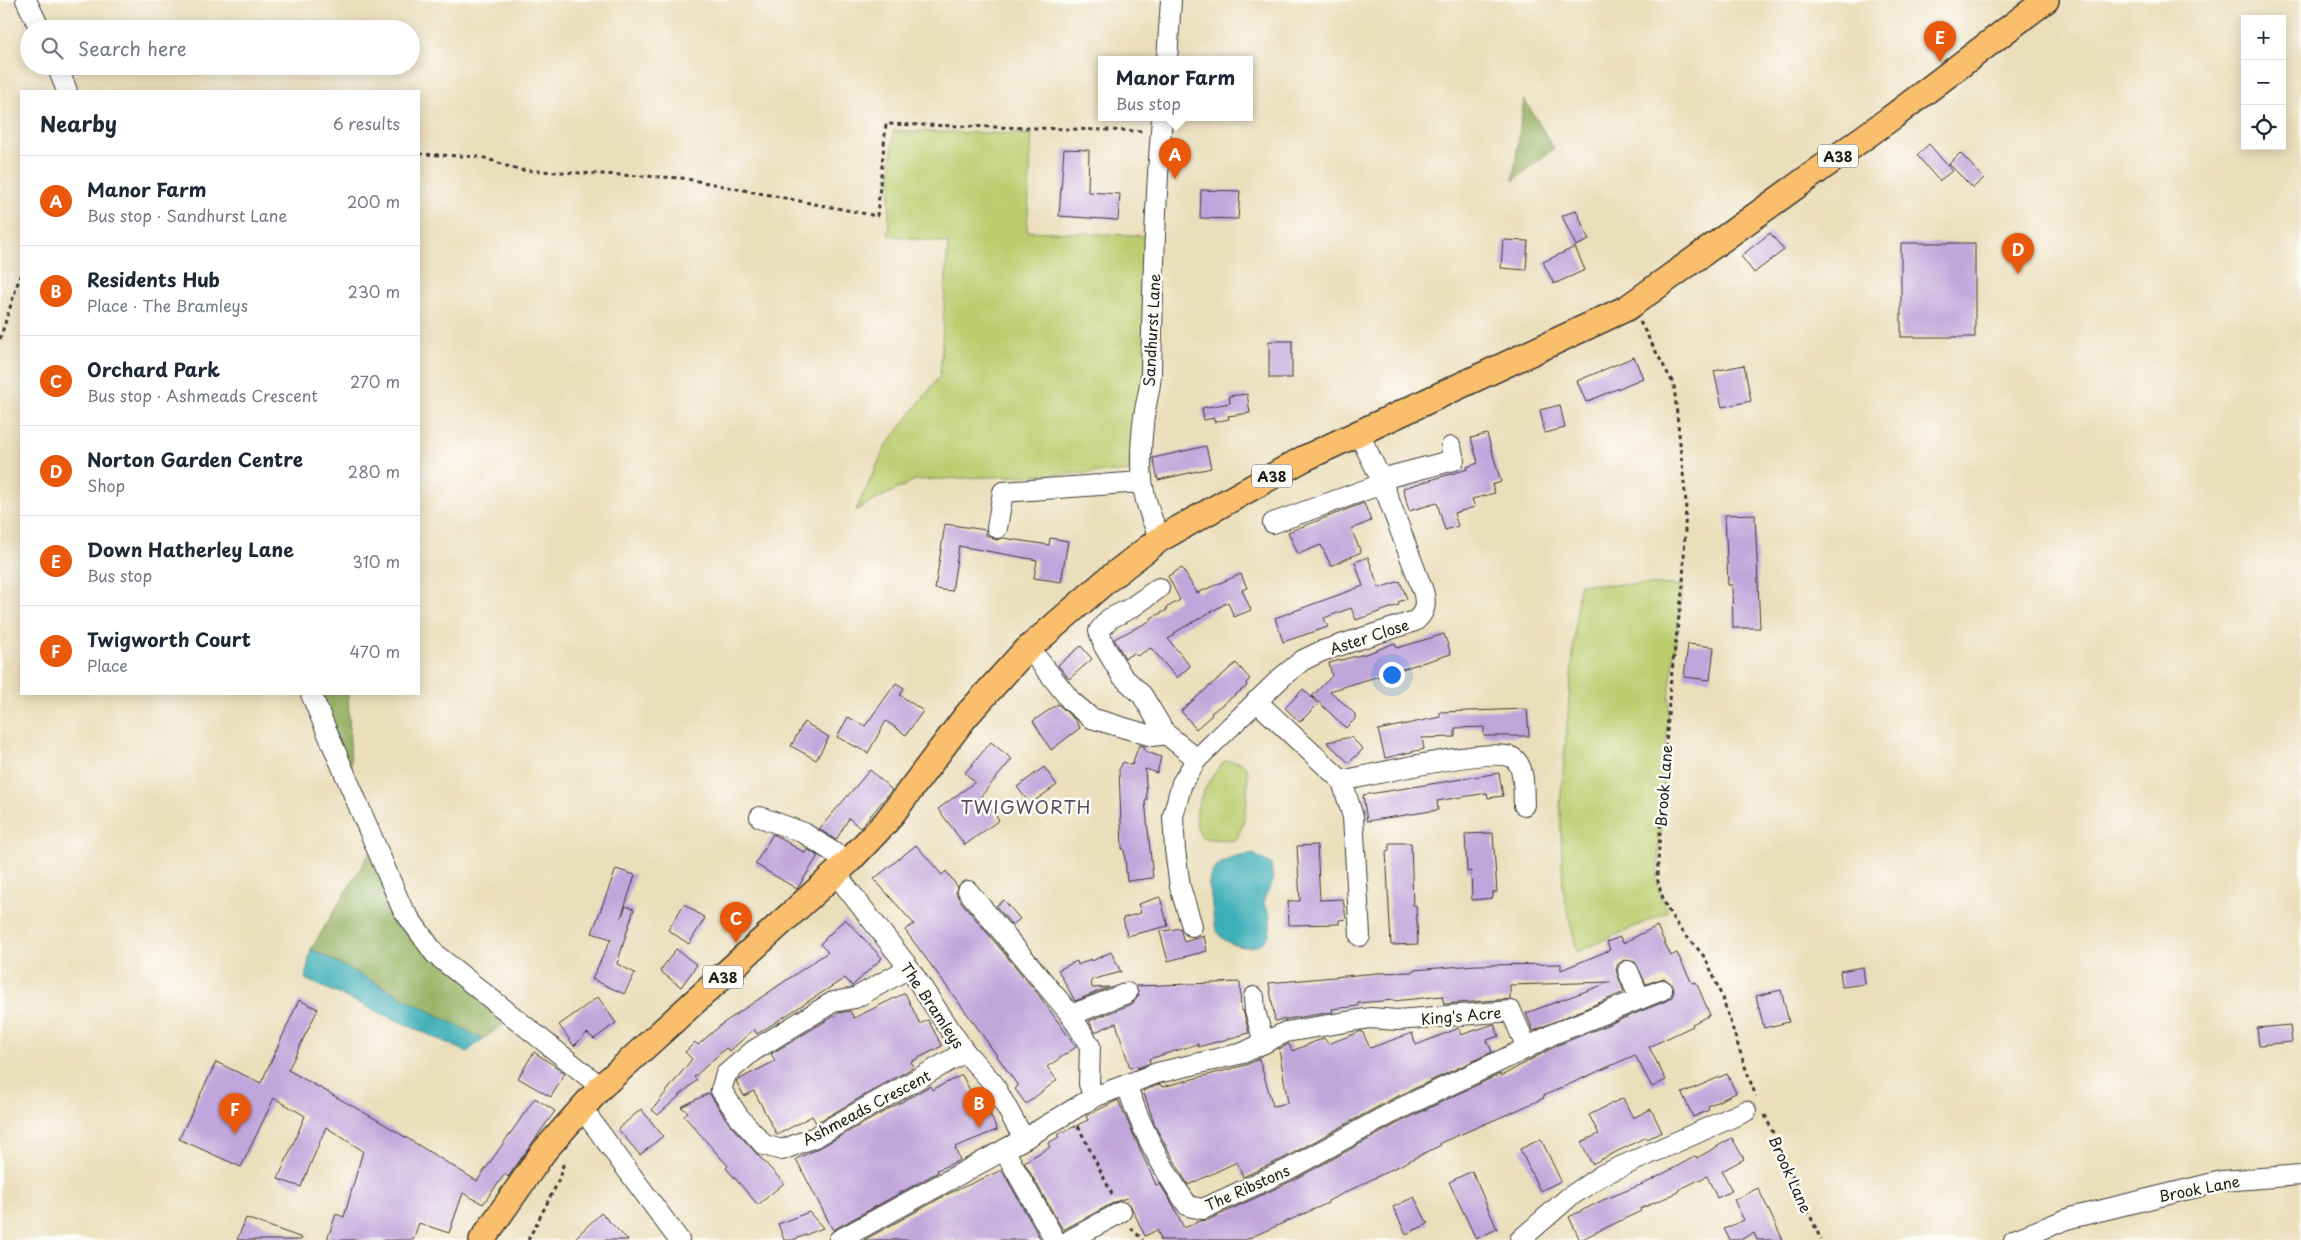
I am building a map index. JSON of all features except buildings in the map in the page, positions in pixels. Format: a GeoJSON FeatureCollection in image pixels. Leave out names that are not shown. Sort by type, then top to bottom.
{"type":"FeatureCollection","features":[{"type":"Feature","properties":{"kind":"main road","name":"A38"},"geometry":{"type":"LineString","coordinates":[[482,1240],[514,1192],[580,1109],[842,868],[886,822],[966,716],[1029,648],[1107,580],[1160,539],[1302,460],[1627,308],[1891,118],[2046,0]]}},
{"type":"Feature","properties":{"kind":"street"},"geometry":{"type":"LineString","coordinates":[[26,0],[36,20]]}},
{"type":"Feature","properties":{"kind":"street"},"geometry":{"type":"LineString","coordinates":[[1167,56],[1171,0]]}},
{"type":"Feature","properties":{"kind":"street"},"geometry":{"type":"LineString","coordinates":[[61,75],[67,90]]}},
{"type":"Feature","properties":{"kind":"street","name":"Sandhurst Lane"},"geometry":{"type":"LineString","coordinates":[[1160,539],[1147,511],[1141,482],[1143,424],[1151,379],[1155,236],[1162,124]]}},
{"type":"Feature","properties":{"kind":"street","name":"Aster Close"},"geometry":{"type":"LineString","coordinates":[[1193,917],[1180,887],[1175,850],[1174,816],[1182,783],[1198,759],[1256,701],[1303,660],[1322,651],[1415,621],[1422,616],[1426,599],[1382,481],[1359,434]]}},
{"type":"Feature","properties":{"kind":"street"},"geometry":{"type":"LineString","coordinates":[[1273,523],[1382,481],[1454,460],[1451,447]]}},
{"type":"Feature","properties":{"kind":"street"},"geometry":{"type":"LineString","coordinates":[[997,528],[1003,492],[1141,482]]}},
{"type":"Feature","properties":{"kind":"street"},"geometry":{"type":"LineString","coordinates":[[1159,588],[1131,608],[1109,620],[1099,631],[1104,646],[1122,676],[1142,695],[1151,714],[1166,734],[1198,759]]}},
{"type":"Feature","properties":{"kind":"street"},"geometry":{"type":"LineString","coordinates":[[1029,648],[1071,701],[1091,718],[1152,736],[1166,734]]}},
{"type":"Feature","properties":{"kind":"street"},"geometry":{"type":"LineString","coordinates":[[311,695],[402,908],[435,954],[601,1088]]}},
{"type":"Feature","properties":{"kind":"street"},"geometry":{"type":"LineString","coordinates":[[1256,701],[1342,781],[1353,817],[1360,936]]}},
{"type":"Feature","properties":{"kind":"street"},"geometry":{"type":"LineString","coordinates":[[1342,781],[1463,758],[1501,754],[1513,758],[1519,765],[1522,775],[1524,805]]}},
{"type":"Feature","properties":{"kind":"street","name":"The Bramleys"},"geometry":{"type":"LineString","coordinates":[[760,817],[804,833],[842,868],[966,1052],[993,1083],[1024,1139]]}},
{"type":"Feature","properties":{"kind":"street"},"geometry":{"type":"LineString","coordinates":[[968,891],[1071,1015],[1090,1046],[1089,1084],[1094,1097]]}},
{"type":"Feature","properties":{"kind":"street","name":"Ashmeads Crescent"},"geometry":{"type":"LineString","coordinates":[[910,968],[855,998],[833,1002],[753,1051],[726,1074],[722,1090],[739,1116],[764,1145],[782,1150],[814,1137],[966,1052]]}},
{"type":"Feature","properties":{"kind":"street"},"geometry":{"type":"LineString","coordinates":[[1628,971],[1640,999]]}},
{"type":"Feature","properties":{"kind":"street"},"geometry":{"type":"LineString","coordinates":[[1527,1048],[1553,1034],[1662,990]]}},
{"type":"Feature","properties":{"kind":"street"},"geometry":{"type":"LineString","coordinates":[[1071,1015],[1127,993]]}},
{"type":"Feature","properties":{"kind":"street"},"geometry":{"type":"LineString","coordinates":[[839,1240],[1024,1139],[1094,1097],[1157,1074],[1243,1053],[1264,1043],[1255,1011],[1254,997]]}},
{"type":"Feature","properties":{"kind":"street","name":"King's Acre"},"geometry":{"type":"LineString","coordinates":[[1264,1043],[1286,1032],[1370,1018],[1397,1020],[1510,1011],[1527,1048]]}},
{"type":"Feature","properties":{"kind":"street","name":"The Ribstons"},"geometry":{"type":"LineString","coordinates":[[1127,1086],[1139,1122],[1173,1184],[1188,1206],[1203,1209],[1289,1169],[1397,1110],[1527,1048]]}},
{"type":"Feature","properties":{"kind":"street"},"geometry":{"type":"LineString","coordinates":[[580,1109],[589,1118],[679,1240]]}},
{"type":"Feature","properties":{"kind":"street"},"geometry":{"type":"LineString","coordinates":[[1520,1240],[1568,1198],[1602,1175],[1756,1109]]}},
{"type":"Feature","properties":{"kind":"street"},"geometry":{"type":"LineString","coordinates":[[1004,1150],[1055,1240]]}},
{"type":"Feature","properties":{"kind":"street","name":"Brook Lane"},"geometry":{"type":"LineString","coordinates":[[2014,1240],[2070,1218],[2222,1181],[2301,1175]]}},
{"type":"Feature","properties":{"kind":"street"},"geometry":{"type":"LineString","coordinates":[[1070,1240],[1121,1212]]}},
{"type":"Feature","properties":{"kind":"path"},"geometry":{"type":"LineString","coordinates":[[420,154],[482,157],[518,170],[682,178],[877,216],[886,124],[1162,124]]}},
{"type":"Feature","properties":{"kind":"path"},"geometry":{"type":"LineString","coordinates":[[0,339],[20,276]]}},
{"type":"Feature","properties":{"kind":"path","name":"Brook Lane"},"geometry":{"type":"LineString","coordinates":[[1627,308],[1641,324],[1674,385],[1686,502],[1684,585],[1670,687],[1657,877],[1662,900],[1668,912],[1707,960],[1726,1007],[1756,1109],[1793,1179],[1821,1240]]}},
{"type":"Feature","properties":{"kind":"path"},"geometry":{"type":"LineString","coordinates":[[1070,1111],[1128,1226],[1142,1240]]}},
{"type":"Feature","properties":{"kind":"path"},"geometry":{"type":"LineString","coordinates":[[528,1240],[557,1184],[563,1166],[553,1141]]}},
{"type":"Feature","properties":{"kind":"green space"},"geometry":{"type":"Polygon","coordinates":[[[1524,99],[1554,148],[1513,181],[1524,99]]]}},
{"type":"Feature","properties":{"kind":"green space"},"geometry":{"type":"Polygon","coordinates":[[[893,131],[1032,134],[1027,231],[1155,236],[1140,471],[915,480],[856,510],[886,446],[940,376],[948,243],[888,235],[893,131]]]}},
{"type":"Feature","properties":{"kind":"green space"},"geometry":{"type":"Polygon","coordinates":[[[1579,584],[1683,585],[1670,687],[1657,877],[1662,900],[1668,912],[1577,952],[1563,890],[1560,807],[1579,584]]]}},
{"type":"Feature","properties":{"kind":"green space"},"geometry":{"type":"Polygon","coordinates":[[[311,695],[348,695],[352,789],[311,695]]]}},
{"type":"Feature","properties":{"kind":"green space"},"geometry":{"type":"Polygon","coordinates":[[[1225,761],[1241,762],[1248,771],[1245,816],[1235,841],[1202,838],[1197,828],[1196,818],[1201,797],[1212,777],[1225,761]]]}},
{"type":"Feature","properties":{"kind":"green space"},"geometry":{"type":"Polygon","coordinates":[[[375,844],[402,908],[513,1017],[483,1039],[311,949],[375,844]]]}},
{"type":"Feature","properties":{"kind":"water"},"geometry":{"type":"Polygon","coordinates":[[[1253,854],[1271,864],[1273,881],[1264,903],[1270,916],[1270,928],[1264,942],[1250,947],[1242,947],[1227,941],[1217,931],[1213,919],[1209,882],[1214,869],[1219,864],[1232,858],[1253,854]]]}},
{"type":"Feature","properties":{"kind":"water"},"geometry":{"type":"Polygon","coordinates":[[[311,949],[483,1039],[467,1052],[305,979],[311,949]]]}},
{"type":"Feature","properties":{"kind":"place","name":"Down Hatherley Lane"},"geometry":{"type":"Point","coordinates":[1940,62]}},
{"type":"Feature","properties":{"kind":"place","name":"Manor Farm"},"geometry":{"type":"Point","coordinates":[1175,179]}},
{"type":"Feature","properties":{"kind":"place","name":"Norton Garden Centre"},"geometry":{"type":"Point","coordinates":[2018,274]}},
{"type":"Feature","properties":{"kind":"place","name":"Orchard Park"},"geometry":{"type":"Point","coordinates":[736,943]}},
{"type":"Feature","properties":{"kind":"place","name":"Residents Hub"},"geometry":{"type":"Point","coordinates":[979,1128]}},
{"type":"Feature","properties":{"kind":"place","name":"Twigworth Court"},"geometry":{"type":"Point","coordinates":[235,1134]}},
{"type":"Feature","properties":{"kind":"district","name":"TWIGWORTH"},"geometry":{"type":"Point","coordinates":[1026,806]}}]}
